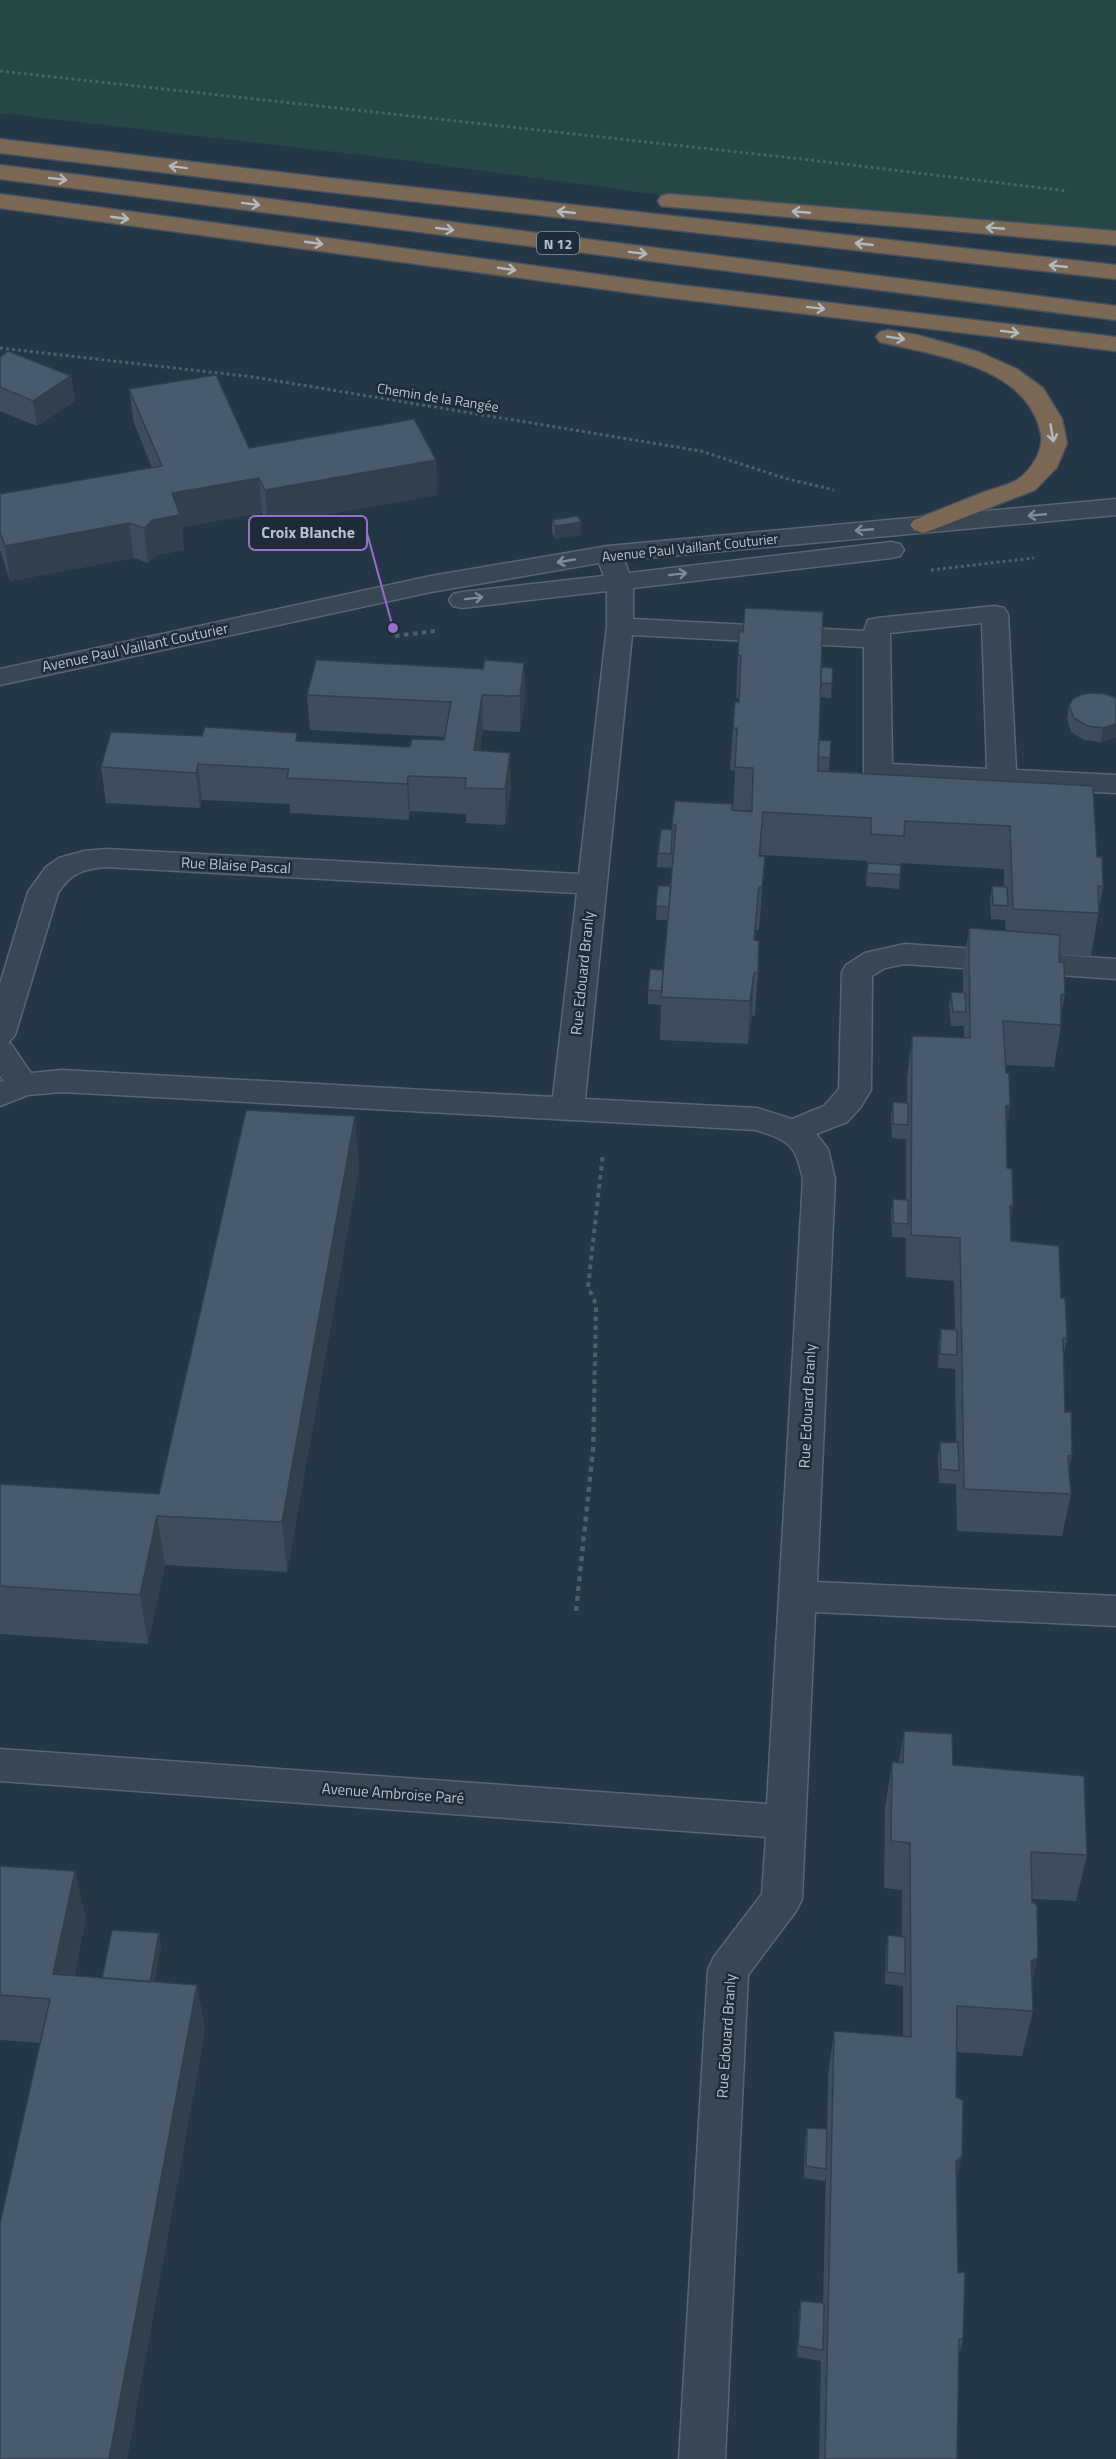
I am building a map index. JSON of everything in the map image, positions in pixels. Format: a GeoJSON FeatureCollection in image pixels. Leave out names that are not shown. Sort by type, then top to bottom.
{"type":"FeatureCollection","features":[{"type":"Feature","properties":{"kind":"highway","name":"N 12"},"geometry":{"type":"LineString","coordinates":[[0,146],[320,184],[1116,272]]}},
{"type":"Feature","properties":{"kind":"highway","name":"N 12"},"geometry":{"type":"LineString","coordinates":[[0,171],[1116,313]]}},
{"type":"Feature","properties":{"kind":"highway"},"geometry":{"type":"LineString","coordinates":[[320,184],[434,181],[1116,238]]}},
{"type":"Feature","properties":{"kind":"highway"},"geometry":{"type":"LineString","coordinates":[[0,201],[654,289],[1116,344]]}},
{"type":"Feature","properties":{"kind":"highway"},"geometry":{"type":"LineString","coordinates":[[654,289],[740,314],[917,342],[971,357],[1008,374],[1034,393],[1050,419],[1054,442],[1044,467],[1026,485],[923,525]]}},
{"type":"Feature","properties":{"kind":"street","name":"Avenue Paul Vaillant Couturier"},"geometry":{"type":"LineString","coordinates":[[0,676],[269,618],[440,602],[614,567],[923,525],[1116,507]]}},
{"type":"Feature","properties":{"kind":"street","name":"Avenue Paul Vaillant Couturier"},"geometry":{"type":"LineString","coordinates":[[614,567],[1116,525]]}},
{"type":"Feature","properties":{"kind":"street","name":"Rue Edouard Branly"},"geometry":{"type":"LineString","coordinates":[[614,567],[620,626],[568,1108],[757,1119],[791,1131],[812,1149],[819,1179],[782,1899],[728,1970],[702,2459]]}},
{"type":"Feature","properties":{"kind":"street"},"geometry":{"type":"LineString","coordinates":[[1002,778],[995,614],[877,626],[878,772],[1116,784]]}},
{"type":"Feature","properties":{"kind":"street"},"geometry":{"type":"LineString","coordinates":[[620,626],[877,640]]}},
{"type":"Feature","properties":{"kind":"street","name":"Rue Blaise Pascal"},"geometry":{"type":"LineString","coordinates":[[0,1035],[43,892],[56,872],[77,860],[106,858],[592,885]]}},
{"type":"Feature","properties":{"kind":"street"},"geometry":{"type":"LineString","coordinates":[[791,1131],[833,1117],[845,1107],[855,1090],[857,972],[876,960],[905,954],[1116,969]]}},
{"type":"Feature","properties":{"kind":"street"},"geometry":{"type":"LineString","coordinates":[[0,1052],[11,1090],[62,1081],[568,1108]]}},
{"type":"Feature","properties":{"kind":"street"},"geometry":{"type":"LineString","coordinates":[[797,1596],[1116,1611]]}},
{"type":"Feature","properties":{"kind":"street","name":"Avenue Ambroise Paré"},"geometry":{"type":"LineString","coordinates":[[0,1765],[786,1822]]}},
{"type":"Feature","properties":{"kind":"path"},"geometry":{"type":"LineString","coordinates":[[0,71],[790,158],[1072,192]]}},
{"type":"Feature","properties":{"kind":"path","name":"Chemin de la Rangée"},"geometry":{"type":"LineString","coordinates":[[0,348],[253,377],[701,451],[784,478],[836,490]]}},
{"type":"Feature","properties":{"kind":"path"},"geometry":{"type":"LineString","coordinates":[[576,1611],[595,1426],[596,1304],[588,1287],[604,1146]]}},
{"type":"Feature","properties":{"kind":"green space"},"geometry":{"type":"Polygon","coordinates":[[[0,0],[1116,0],[1116,238],[763,209],[395,159],[0,113],[0,0]]]}},
{"type":"Feature","properties":{"kind":"building"},"geometry":{"type":"Polygon","coordinates":[[[8,351],[71,376],[33,401],[0,387],[0,357],[8,351]]]}},
{"type":"Feature","properties":{"kind":"building"},"geometry":{"type":"Polygon","coordinates":[[[216,375],[249,448],[414,419],[436,460],[265,490],[259,478],[172,493],[180,515],[153,520],[144,528],[129,523],[5,546],[0,532],[0,494],[162,466],[129,389],[216,375]]]}},
{"type":"Feature","properties":{"kind":"building"},"geometry":{"type":"Polygon","coordinates":[[[578,516],[581,522],[555,526],[552,520],[578,516]]]}},
{"type":"Feature","properties":{"kind":"building"},"geometry":{"type":"Polygon","coordinates":[[[745,608],[823,612],[818,771],[1093,786],[1097,857],[1102,857],[1103,887],[1098,886],[1099,913],[1013,909],[1010,826],[905,821],[904,836],[871,834],[871,818],[763,812],[759,856],[765,857],[762,887],[759,887],[754,940],[759,941],[758,972],[754,973],[750,1001],[661,997],[676,825],[672,824],[675,801],[732,804],[732,810],[752,812],[753,768],[735,767],[737,728],[733,728],[735,702],[739,702],[741,656],[738,655],[739,631],[743,632],[745,608]]]}},
{"type":"Feature","properties":{"kind":"building"},"geometry":{"type":"Polygon","coordinates":[[[316,660],[483,669],[485,660],[524,663],[520,696],[482,695],[474,750],[510,753],[505,789],[465,788],[466,778],[408,776],[407,784],[287,778],[289,769],[198,764],[196,773],[101,767],[111,732],[202,736],[205,727],[297,733],[296,741],[410,747],[412,739],[444,740],[451,702],[307,695],[316,660]]]}},
{"type":"Feature","properties":{"kind":"building"},"geometry":{"type":"Polygon","coordinates":[[[821,667],[833,668],[832,684],[821,683],[821,667]]]}},
{"type":"Feature","properties":{"kind":"building"},"geometry":{"type":"Polygon","coordinates":[[[1106,694],[1116,698],[1116,724],[1103,728],[1087,726],[1074,718],[1069,705],[1080,695],[1106,694]]]}},
{"type":"Feature","properties":{"kind":"building"},"geometry":{"type":"Polygon","coordinates":[[[819,740],[831,741],[830,758],[818,757],[819,740]]]}},
{"type":"Feature","properties":{"kind":"building"},"geometry":{"type":"Polygon","coordinates":[[[661,829],[672,830],[671,854],[658,853],[661,829]]]}},
{"type":"Feature","properties":{"kind":"building"},"geometry":{"type":"Polygon","coordinates":[[[868,863],[901,865],[900,875],[867,873],[868,863]]]}},
{"type":"Feature","properties":{"kind":"building"},"geometry":{"type":"Polygon","coordinates":[[[658,886],[671,886],[669,907],[656,906],[658,886]]]}},
{"type":"Feature","properties":{"kind":"building"},"geometry":{"type":"Polygon","coordinates":[[[992,886],[1007,887],[1008,906],[993,905],[992,886]]]}},
{"type":"Feature","properties":{"kind":"building"},"geometry":{"type":"Polygon","coordinates":[[[969,928],[1060,935],[1059,962],[1064,963],[1065,994],[1061,995],[1061,1025],[1003,1021],[1006,1073],[1009,1073],[1010,1105],[1006,1106],[1007,1168],[1012,1169],[1011,1241],[1059,1246],[1061,1298],[1065,1298],[1067,1338],[1063,1338],[1065,1412],[1071,1412],[1072,1455],[1068,1456],[1071,1494],[964,1489],[960,1238],[911,1235],[912,1036],[970,1038],[969,928]]]}},
{"type":"Feature","properties":{"kind":"building"},"geometry":{"type":"Polygon","coordinates":[[[650,969],[663,970],[662,991],[648,990],[650,969]]]}},
{"type":"Feature","properties":{"kind":"building"},"geometry":{"type":"Polygon","coordinates":[[[951,992],[965,993],[966,1012],[953,1012],[951,992]]]}},
{"type":"Feature","properties":{"kind":"building"},"geometry":{"type":"Polygon","coordinates":[[[893,1102],[908,1103],[908,1125],[893,1124],[893,1102]]]}},
{"type":"Feature","properties":{"kind":"building"},"geometry":{"type":"Polygon","coordinates":[[[246,1110],[355,1116],[282,1522],[157,1516],[140,1595],[0,1586],[0,1484],[159,1494],[246,1110]]]}},
{"type":"Feature","properties":{"kind":"building"},"geometry":{"type":"Polygon","coordinates":[[[893,1199],[908,1200],[908,1224],[893,1223],[893,1199]]]}},
{"type":"Feature","properties":{"kind":"building"},"geometry":{"type":"Polygon","coordinates":[[[941,1329],[957,1330],[957,1355],[940,1354],[941,1329]]]}},
{"type":"Feature","properties":{"kind":"building"},"geometry":{"type":"Polygon","coordinates":[[[958,1442],[959,1471],[941,1469],[940,1443],[958,1442]]]}},
{"type":"Feature","properties":{"kind":"building"},"geometry":{"type":"Polygon","coordinates":[[[904,1731],[952,1734],[953,1765],[1084,1776],[1087,1855],[1031,1852],[1032,1902],[1037,1905],[1038,1958],[1031,1961],[1033,2011],[957,2006],[956,2097],[963,2100],[962,2156],[956,2161],[958,2273],[965,2272],[963,2339],[959,2339],[957,2459],[825,2459],[834,2031],[911,2037],[910,1843],[891,1841],[892,1762],[903,1763],[904,1731]]]}},
{"type":"Feature","properties":{"kind":"building"},"geometry":{"type":"Polygon","coordinates":[[[0,1866],[75,1871],[53,1974],[197,1985],[109,2459],[0,2459],[0,2223],[50,1999],[0,1995],[0,1866]]]}},
{"type":"Feature","properties":{"kind":"building"},"geometry":{"type":"Polygon","coordinates":[[[112,1930],[159,1933],[150,1982],[102,1978],[112,1930]]]}},
{"type":"Feature","properties":{"kind":"building"},"geometry":{"type":"Polygon","coordinates":[[[888,1935],[905,1937],[905,1974],[887,1972],[888,1935]]]}},
{"type":"Feature","properties":{"kind":"building"},"geometry":{"type":"Polygon","coordinates":[[[807,2128],[827,2129],[826,2169],[806,2166],[807,2128]]]}},
{"type":"Feature","properties":{"kind":"building"},"geometry":{"type":"Polygon","coordinates":[[[801,2301],[824,2303],[823,2350],[798,2346],[801,2301]]]}},
{"type":"Feature","properties":{"kind":"place","name":"Croix Blanche"},"geometry":{"type":"Point","coordinates":[393,628]}}]}
